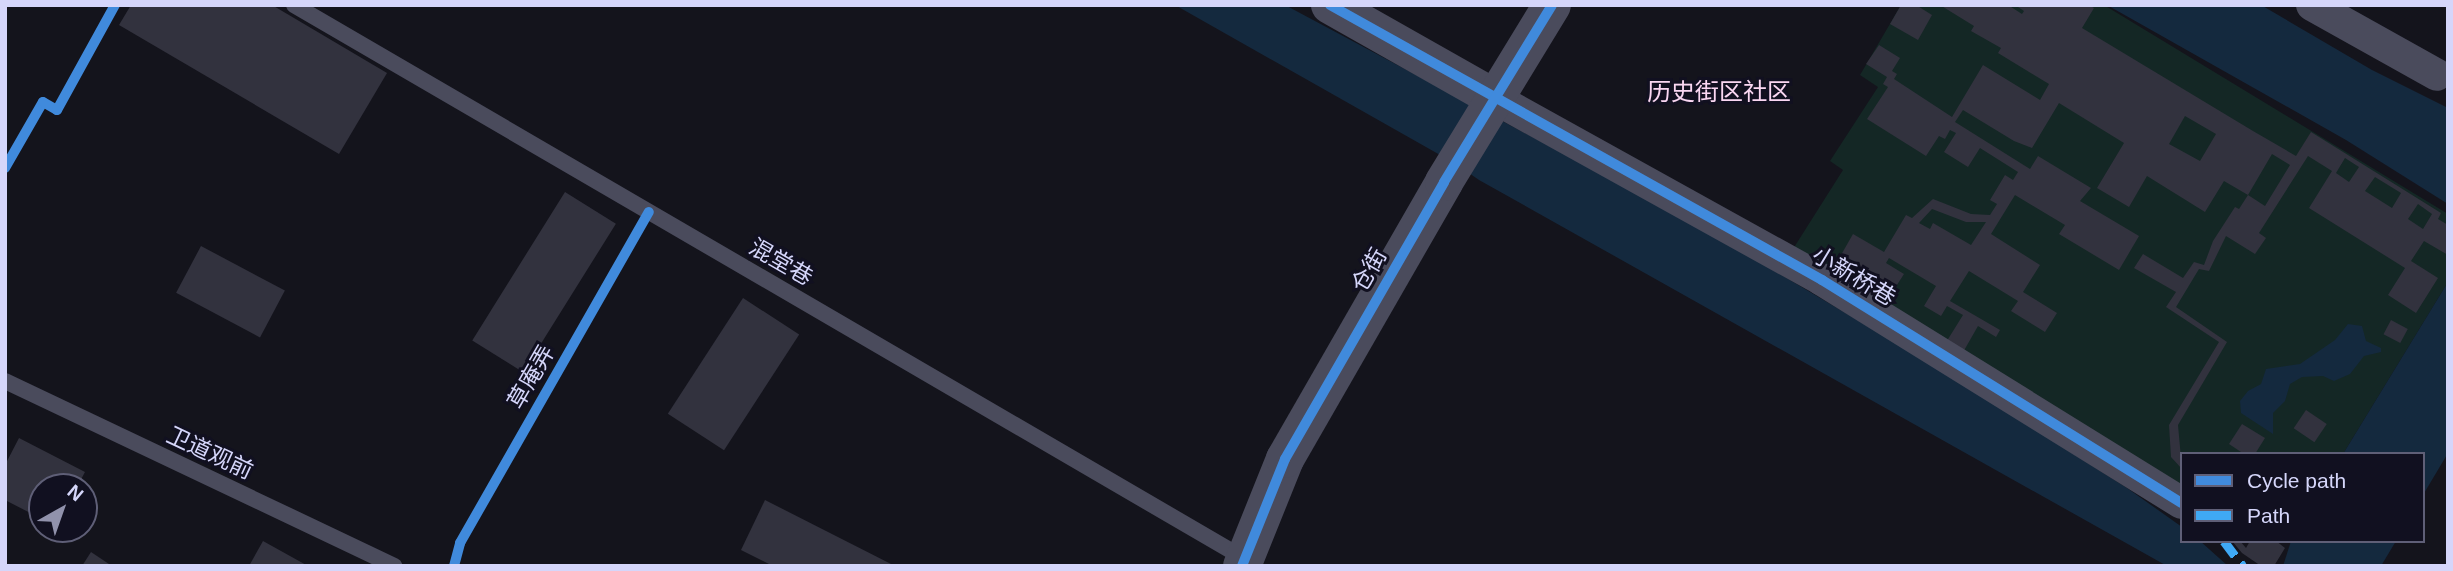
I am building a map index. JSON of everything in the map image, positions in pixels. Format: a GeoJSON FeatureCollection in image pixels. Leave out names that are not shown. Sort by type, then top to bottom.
{"type":"FeatureCollection","features":[{"type":"Feature","properties":{"kind":"street"},"geometry":{"type":"LineString","coordinates":[[1330,5],[1492,104]]}},
{"type":"Feature","properties":{"kind":"street","name":"仓街"},"geometry":{"type":"LineString","coordinates":[[1244,563],[1285,459],[1444,182],[1552,5]]}},
{"type":"Feature","properties":{"kind":"street"},"geometry":{"type":"LineString","coordinates":[[2312,5],[2437,75]]}},
{"type":"Feature","properties":{"kind":"street","name":"小新桥巷"},"geometry":{"type":"LineString","coordinates":[[1492,104],[1822,280],[2180,502]]}},
{"type":"Feature","properties":{"kind":"lane","name":"混堂巷"},"geometry":{"type":"LineString","coordinates":[[294,5],[1244,563]]}},
{"type":"Feature","properties":{"kind":"lane","name":"卫道观前"},"geometry":{"type":"LineString","coordinates":[[5,381],[394,566]]}},
{"type":"Feature","properties":{"kind":"green space"},"geometry":{"type":"Polygon","coordinates":[[[1901,5],[2104,5],[2448,214],[2448,282],[2344,452],[2180,452],[2180,486],[1793,249],[1843,170],[1830,161],[1878,87],[1860,75],[1901,5]]]}},
{"type":"Feature","properties":{"kind":"water"},"geometry":{"type":"Polygon","coordinates":[[[1175,5],[1285,5],[1697,225],[1928,362],[2127,488],[2180,526],[2180,543],[2202,543],[2228,566],[2167,566],[1479,180],[1456,164],[1175,5]]]}},
{"type":"Feature","properties":{"kind":"water"},"geometry":{"type":"Polygon","coordinates":[[[2107,5],[2261,5],[2372,70],[2448,108],[2448,204],[2346,140],[2107,5]]]}},
{"type":"Feature","properties":{"kind":"water"},"geometry":{"type":"Polygon","coordinates":[[[2448,282],[2448,453],[2425,492],[2425,452],[2344,452],[2448,282]]]}},
{"type":"Feature","properties":{"kind":"water"},"geometry":{"type":"Polygon","coordinates":[[[2348,324],[2362,326],[2366,341],[2381,348],[2381,352],[2364,356],[2350,374],[2334,381],[2323,376],[2302,377],[2290,384],[2285,401],[2273,413],[2273,434],[2241,413],[2240,401],[2248,391],[2261,384],[2266,369],[2300,364],[2335,340],[2348,324]]]}},
{"type":"Feature","properties":{"kind":"water"},"geometry":{"type":"Polygon","coordinates":[[[2290,543],[2395,543],[2381,566],[2283,566],[2290,543]]]}},
{"type":"Feature","properties":{"kind":"building"},"geometry":{"type":"Polygon","coordinates":[[[131,5],[272,5],[387,73],[339,154],[119,25],[131,5]]]}},
{"type":"Feature","properties":{"kind":"building"},"geometry":{"type":"Polygon","coordinates":[[[1901,5],[1916,5],[1932,15],[1918,40],[1890,24],[1901,5]]]}},
{"type":"Feature","properties":{"kind":"building"},"geometry":{"type":"Polygon","coordinates":[[[1940,5],[2008,5],[2022,14],[2024,11],[2015,5],[2089,5],[2094,8],[2082,28],[2253,131],[2296,156],[2311,132],[2441,213],[2438,219],[2448,225],[2448,255],[2424,241],[2411,261],[2438,278],[2416,313],[2388,295],[2405,268],[2309,208],[2332,171],[2308,156],[2259,233],[2266,238],[2255,254],[2226,236],[2209,271],[2199,269],[2176,307],[2227,342],[2178,425],[2180,467],[2171,457],[2169,425],[2219,342],[2166,307],[2176,292],[2134,268],[2143,254],[2183,278],[2194,262],[2204,265],[2213,241],[2235,207],[2239,209],[2248,195],[2224,181],[2205,212],[2147,176],[2129,207],[2097,188],[2124,143],[2059,103],[2032,148],[2014,141],[1963,110],[1955,122],[2030,169],[2038,156],[2091,188],[2080,201],[2139,236],[2119,270],[2059,234],[2065,225],[2015,195],[1991,234],[2040,265],[2023,292],[2057,313],[2045,332],[2011,311],[2018,301],[1969,271],[1950,301],[2000,330],[1996,337],[1978,326],[1962,354],[1945,344],[1963,315],[1947,306],[1941,316],[1924,306],[1936,286],[1889,258],[1886,263],[1904,274],[1888,299],[1871,288],[1877,277],[1841,255],[1853,234],[1884,252],[1906,215],[1912,218],[1933,199],[1971,214],[1990,215],[1997,204],[1990,200],[2005,175],[2013,180],[2018,172],[1980,148],[1968,167],[1944,152],[1956,133],[1950,130],[1945,139],[1939,136],[1926,156],[1867,119],[1888,87],[1883,84],[1887,77],[1866,64],[1879,45],[1900,58],[1892,71],[1897,74],[1894,79],[1952,117],[1983,65],[2040,100],[2049,84],[1998,53],[2001,48],[1971,31],[1974,26],[1940,5]],[[2185,116],[2169,144],[2200,161],[2216,134],[2185,116]],[[2272,154],[2248,195],[2265,206],[2290,165],[2272,154]],[[2345,158],[2336,173],[2349,182],[2359,167],[2345,158]],[[2375,177],[2365,191],[2392,208],[2401,193],[2375,177]],[[2418,204],[2408,219],[2423,229],[2432,214],[2418,204]],[[1932,209],[1919,223],[1930,229],[1933,223],[1971,245],[1986,222],[1966,222],[1932,209]]]}},
{"type":"Feature","properties":{"kind":"building"},"geometry":{"type":"Polygon","coordinates":[[[565,192],[616,224],[523,372],[472,340],[565,192]]]}},
{"type":"Feature","properties":{"kind":"building"},"geometry":{"type":"Polygon","coordinates":[[[201,246],[285,291],[260,337],[176,293],[201,246]]]}},
{"type":"Feature","properties":{"kind":"building"},"geometry":{"type":"Polygon","coordinates":[[[743,298],[799,334],[724,450],[668,414],[743,298]]]}},
{"type":"Feature","properties":{"kind":"building"},"geometry":{"type":"Polygon","coordinates":[[[2391,320],[2408,329],[2400,343],[2383,334],[2391,320]]]}},
{"type":"Feature","properties":{"kind":"building"},"geometry":{"type":"Polygon","coordinates":[[[2306,410],[2327,424],[2314,442],[2294,428],[2306,410]]]}},
{"type":"Feature","properties":{"kind":"building"},"geometry":{"type":"Polygon","coordinates":[[[2242,424],[2265,438],[2256,452],[2241,452],[2229,444],[2242,424]]]}},
{"type":"Feature","properties":{"kind":"building"},"geometry":{"type":"Polygon","coordinates":[[[19,438],[85,472],[28,473],[28,512],[5,500],[5,465],[19,438]]]}},
{"type":"Feature","properties":{"kind":"building"},"geometry":{"type":"Polygon","coordinates":[[[765,500],[895,566],[773,566],[741,550],[765,500]]]}},
{"type":"Feature","properties":{"kind":"building"},"geometry":{"type":"Polygon","coordinates":[[[263,541],[308,566],[249,566],[263,541]]]}},
{"type":"Feature","properties":{"kind":"building"},"geometry":{"type":"Polygon","coordinates":[[[2234,543],[2242,543],[2246,548],[2249,543],[2279,543],[2285,548],[2274,566],[2261,566],[2242,553],[2234,543]]]}},
{"type":"Feature","properties":{"kind":"building"},"geometry":{"type":"Polygon","coordinates":[[[91,552],[112,566],[82,566],[91,552]]]}},
{"type":"Feature","properties":{"kind":"marked path"},"geometry":{"type":"LineString","coordinates":[[2226,543],[2243,566]]}},
{"type":"Feature","properties":{"kind":"cycle path"},"geometry":{"type":"LineString","coordinates":[[5,168],[43,102],[57,110],[115,5]]}},
{"type":"Feature","properties":{"kind":"cycle path"},"geometry":{"type":"LineString","coordinates":[[1330,5],[1822,280],[2180,502]]}},
{"type":"Feature","properties":{"kind":"cycle path"},"geometry":{"type":"LineString","coordinates":[[1242,566],[1285,459],[1444,182],[1552,5]]}},
{"type":"Feature","properties":{"kind":"cycle path","name":"草庵弄"},"geometry":{"type":"LineString","coordinates":[[454,566],[460,543],[649,212]]}},
{"type":"Feature","properties":{"kind":"district","name":"历史街区社区"},"geometry":{"type":"Point","coordinates":[1719,92]}}]}
